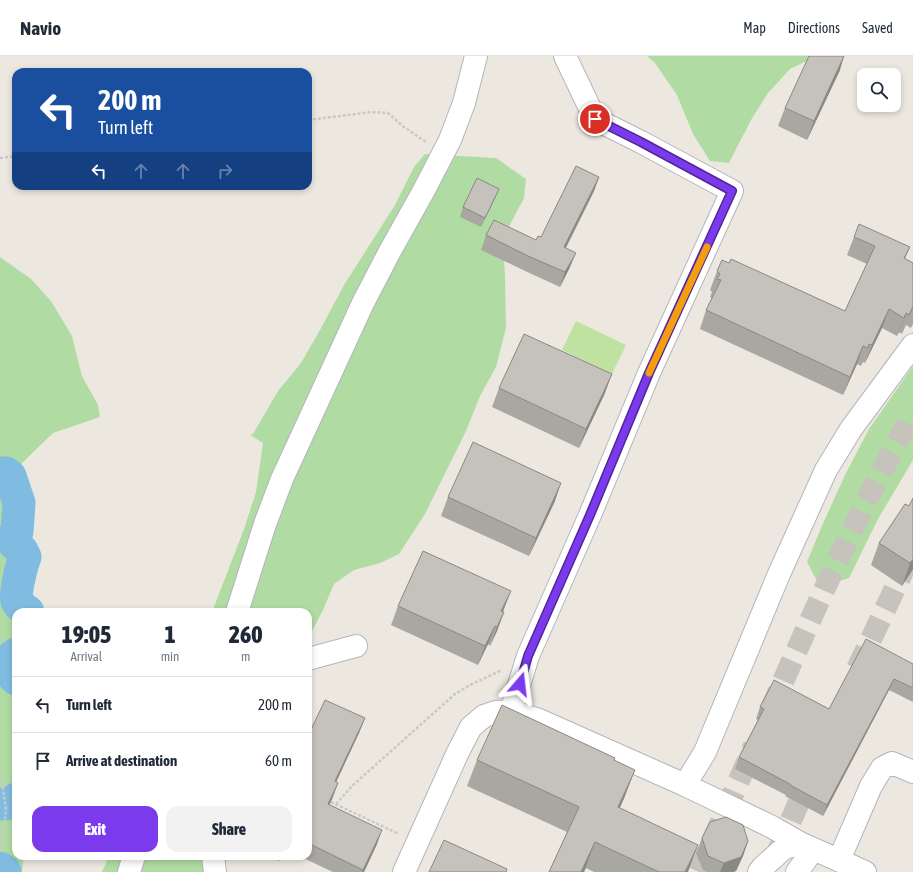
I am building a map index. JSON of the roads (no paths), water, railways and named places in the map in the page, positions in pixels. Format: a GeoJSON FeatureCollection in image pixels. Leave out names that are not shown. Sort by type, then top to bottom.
{"type":"FeatureCollection","features":[{"type":"Feature","properties":{"kind":"street"},"geometry":{"type":"LineString","coordinates":[[238,608],[265,524],[282,479],[363,303],[450,140],[464,103],[476,56]]}},
{"type":"Feature","properties":{"kind":"street"},"geometry":{"type":"LineString","coordinates":[[511,711],[528,656],[590,515],[649,373],[732,191],[595,119],[565,56]]}},
{"type":"Feature","properties":{"kind":"street"},"geometry":{"type":"LineString","coordinates":[[685,785],[705,752],[779,574],[826,470],[851,429],[913,345]]}},
{"type":"Feature","properties":{"kind":"street"},"geometry":{"type":"LineString","coordinates":[[312,658],[356,646]]}},
{"type":"Feature","properties":{"kind":"street"},"geometry":{"type":"LineString","coordinates":[[404,872],[458,752],[471,727],[484,716],[496,712],[511,711],[539,720],[685,785],[772,827],[807,847],[866,872]]}},
{"type":"Feature","properties":{"kind":"street"},"geometry":{"type":"LineString","coordinates":[[839,860],[871,786],[882,768],[892,763],[913,772]]}},
{"type":"Feature","properties":{"kind":"street"},"geometry":{"type":"LineString","coordinates":[[759,872],[783,849],[807,847]]}},
{"type":"Feature","properties":{"kind":"street"},"geometry":{"type":"LineString","coordinates":[[797,872],[807,847]]}},
{"type":"Feature","properties":{"kind":"street"},"geometry":{"type":"LineString","coordinates":[[129,872],[133,860]]}},
{"type":"Feature","properties":{"kind":"street"},"geometry":{"type":"LineString","coordinates":[[214,860],[215,872]]}},
{"type":"Feature","properties":{"kind":"waterway"},"geometry":{"type":"LineString","coordinates":[[0,473],[6,473],[10,476],[19,503],[17,532],[13,537],[13,542],[22,551],[25,557],[16,598],[23,608]]}},
{"type":"Feature","properties":{"kind":"waterway"},"geometry":{"type":"LineString","coordinates":[[12,657],[8,660],[5,666],[12,675]]}},
{"type":"Feature","properties":{"kind":"waterway"},"geometry":{"type":"LineString","coordinates":[[0,804],[12,803]]}},
{"type":"Feature","properties":{"kind":"waterway"},"geometry":{"type":"LineString","coordinates":[[0,868],[5,872]]}},
{"type":"Feature","properties":{"kind":"tunnel"},"geometry":{"type":"LineString","coordinates":[[770,711],[820,598],[874,486],[913,413]]}},
{"type":"Feature","properties":{"kind":"tunnel"},"geometry":{"type":"LineString","coordinates":[[857,669],[913,550]]}},
{"type":"Feature","properties":{"kind":"tunnel"},"geometry":{"type":"LineString","coordinates":[[699,872],[754,746]]}},
{"type":"Feature","properties":{"kind":"tunnel"},"geometry":{"type":"LineString","coordinates":[[778,851],[810,776]]}}]}
